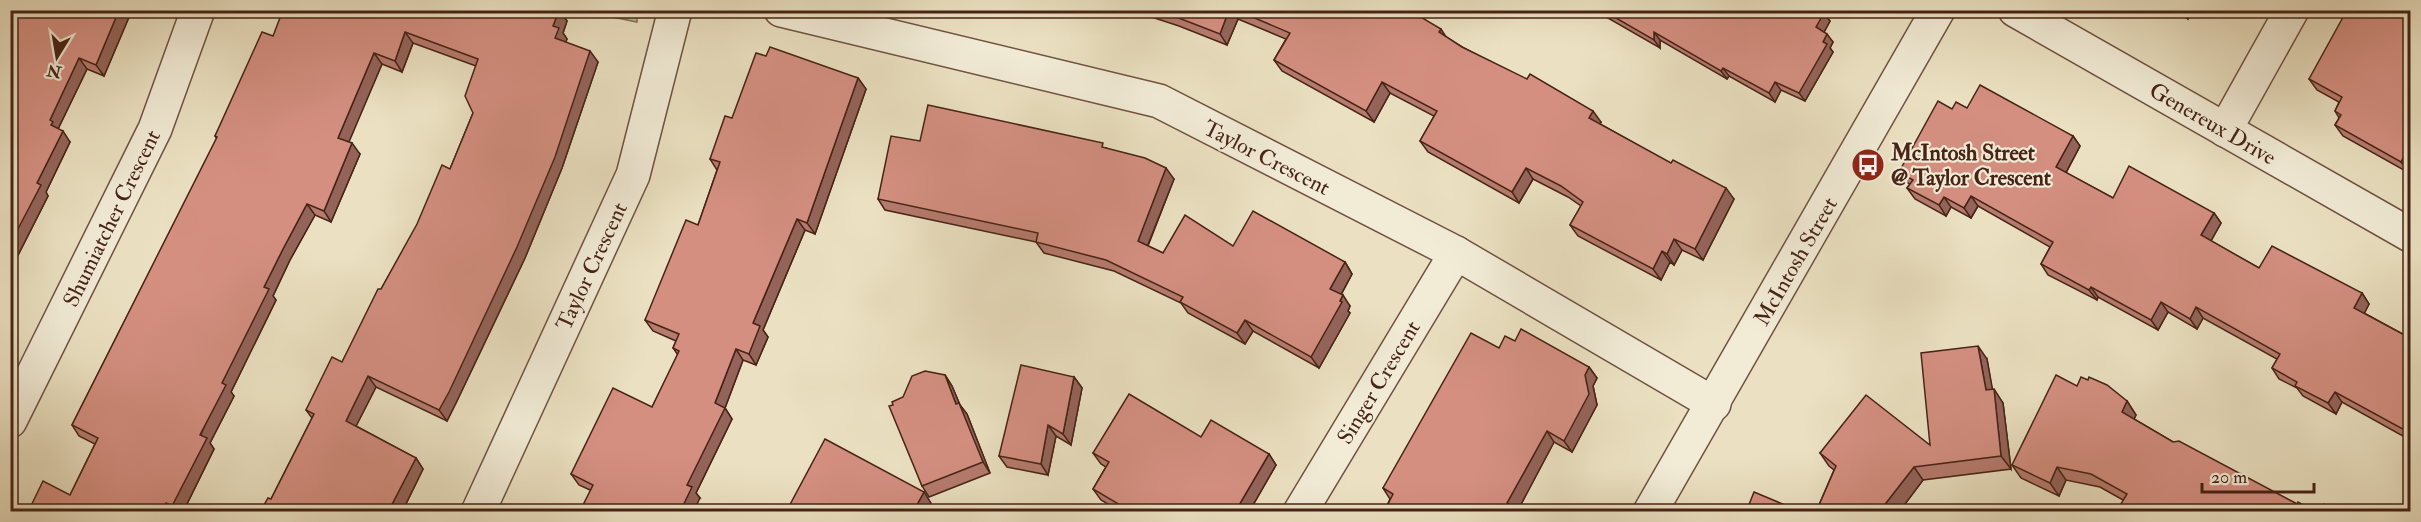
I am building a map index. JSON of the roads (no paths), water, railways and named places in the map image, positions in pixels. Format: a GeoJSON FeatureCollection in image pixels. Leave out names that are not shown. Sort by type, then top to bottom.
{"type":"FeatureCollection","features":[{"type":"Feature","properties":{"kind":"street","name":"Shumiatcher Crescent"},"geometry":{"type":"LineString","coordinates":[[10,421],[155,129],[198,10]]}},
{"type":"Feature","properties":{"kind":"street","name":"Taylor Crescent"},"geometry":{"type":"LineString","coordinates":[[478,512],[633,175],[675,10]]}},
{"type":"Feature","properties":{"kind":"street","name":"Taylor Crescent"},"geometry":{"type":"LineString","coordinates":[[781,10],[1159,101],[1456,253],[1714,404]]}},
{"type":"Feature","properties":{"kind":"street","name":"McIntosh Street"},"geometry":{"type":"LineString","coordinates":[[1650,512],[1938,10]]}},
{"type":"Feature","properties":{"kind":"street","name":"Genereux Drive"},"geometry":{"type":"LineString","coordinates":[[2015,10],[2410,235]]}},
{"type":"Feature","properties":{"kind":"street"},"geometry":{"type":"LineString","coordinates":[[2225,130],[2292,10]]}},
{"type":"Feature","properties":{"kind":"street","name":"Singer Crescent"},"geometry":{"type":"LineString","coordinates":[[1300,512],[1456,253]]}},
{"type":"Feature","properties":{"kind":"place","name":"McIntosh Street @ Taylor Crescent"},"geometry":{"type":"Point","coordinates":[1868,165]}}]}
